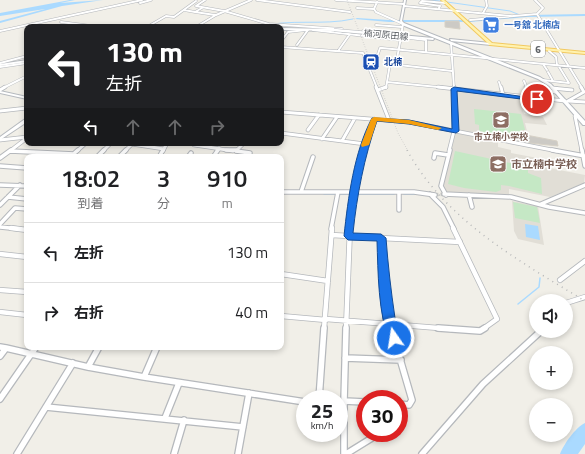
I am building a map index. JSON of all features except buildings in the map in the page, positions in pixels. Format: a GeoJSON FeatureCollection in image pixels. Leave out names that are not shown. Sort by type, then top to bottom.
{"type":"FeatureCollection","features":[{"type":"Feature","properties":{"kind":"main road"},"geometry":{"type":"LineString","coordinates":[[442,0],[491,44]]}},
{"type":"Feature","properties":{"kind":"main road","name":"6"},"geometry":{"type":"LineString","coordinates":[[491,44],[585,53]]}},
{"type":"Feature","properties":{"kind":"street"},"geometry":{"type":"LineString","coordinates":[[32,24],[142,0]]}},
{"type":"Feature","properties":{"kind":"street"},"geometry":{"type":"LineString","coordinates":[[125,4],[136,4],[151,0]]}},
{"type":"Feature","properties":{"kind":"street"},"geometry":{"type":"LineString","coordinates":[[190,0],[201,2]]}},
{"type":"Feature","properties":{"kind":"street"},"geometry":{"type":"LineString","coordinates":[[195,5],[205,0]]}},
{"type":"Feature","properties":{"kind":"street"},"geometry":{"type":"LineString","coordinates":[[201,24],[224,11],[251,0]]}},
{"type":"Feature","properties":{"kind":"street"},"geometry":{"type":"LineString","coordinates":[[257,0],[350,12]]}},
{"type":"Feature","properties":{"kind":"street"},"geometry":{"type":"LineString","coordinates":[[336,0],[370,1],[376,3],[404,3],[511,16]]}},
{"type":"Feature","properties":{"kind":"street"},"geometry":{"type":"LineString","coordinates":[[374,9],[378,0]]}},
{"type":"Feature","properties":{"kind":"street"},"geometry":{"type":"LineString","coordinates":[[483,13],[487,6],[486,0]]}},
{"type":"Feature","properties":{"kind":"street"},"geometry":{"type":"LineString","coordinates":[[470,20],[537,15],[543,8],[535,0]]}},
{"type":"Feature","properties":{"kind":"street"},"geometry":{"type":"LineString","coordinates":[[152,24],[166,16],[174,17],[196,1]]}},
{"type":"Feature","properties":{"kind":"street"},"geometry":{"type":"LineString","coordinates":[[439,8],[440,6],[420,3],[422,1],[446,3]]}},
{"type":"Feature","properties":{"kind":"street"},"geometry":{"type":"LineString","coordinates":[[392,8],[393,3]]}},
{"type":"Feature","properties":{"kind":"street"},"geometry":{"type":"LineString","coordinates":[[396,64],[401,36],[404,3]]}},
{"type":"Feature","properties":{"kind":"street"},"geometry":{"type":"LineString","coordinates":[[191,4],[202,8],[224,11],[267,24]]}},
{"type":"Feature","properties":{"kind":"street"},"geometry":{"type":"LineString","coordinates":[[195,12],[202,8]]}},
{"type":"Feature","properties":{"kind":"street"},"geometry":{"type":"LineString","coordinates":[[357,8],[374,9],[378,14],[394,21],[543,80],[569,83],[557,65],[555,56],[549,51]]}},
{"type":"Feature","properties":{"kind":"street"},"geometry":{"type":"LineString","coordinates":[[184,10],[216,15]]}},
{"type":"Feature","properties":{"kind":"street"},"geometry":{"type":"LineString","coordinates":[[537,15],[585,92],[565,101]]}},
{"type":"Feature","properties":{"kind":"street"},"geometry":{"type":"LineString","coordinates":[[61,22],[76,24]]}},
{"type":"Feature","properties":{"kind":"street"},"geometry":{"type":"LineString","coordinates":[[376,25],[402,23]]}},
{"type":"Feature","properties":{"kind":"street"},"geometry":{"type":"LineString","coordinates":[[0,31],[24,26]]}},
{"type":"Feature","properties":{"kind":"street"},"geometry":{"type":"LineString","coordinates":[[370,32],[373,27]]}},
{"type":"Feature","properties":{"kind":"street"},"geometry":{"type":"LineString","coordinates":[[284,28],[342,29],[340,33]]}},
{"type":"Feature","properties":{"kind":"street","name":"楠河原田線"},"geometry":{"type":"LineString","coordinates":[[284,28],[334,30],[491,44]]}},
{"type":"Feature","properties":{"kind":"street"},"geometry":{"type":"LineString","coordinates":[[284,29],[288,32],[308,30],[350,34],[401,36]]}},
{"type":"Feature","properties":{"kind":"street"},"geometry":{"type":"LineString","coordinates":[[296,45],[308,30]]}},
{"type":"Feature","properties":{"kind":"street"},"geometry":{"type":"LineString","coordinates":[[363,31],[426,40],[426,52]]}},
{"type":"Feature","properties":{"kind":"street"},"geometry":{"type":"LineString","coordinates":[[284,37],[288,32]]}},
{"type":"Feature","properties":{"kind":"street"},"geometry":{"type":"LineString","coordinates":[[338,51],[350,34]]}},
{"type":"Feature","properties":{"kind":"street"},"geometry":{"type":"LineString","coordinates":[[424,38],[429,37],[428,34]]}},
{"type":"Feature","properties":{"kind":"street"},"geometry":{"type":"LineString","coordinates":[[451,43],[455,131],[441,186],[445,195],[511,197],[585,213]]}},
{"type":"Feature","properties":{"kind":"street"},"geometry":{"type":"LineString","coordinates":[[284,47],[363,52],[389,120]]}},
{"type":"Feature","properties":{"kind":"street"},"geometry":{"type":"LineString","coordinates":[[378,54],[380,48],[399,49],[585,68]]}},
{"type":"Feature","properties":{"kind":"street"},"geometry":{"type":"LineString","coordinates":[[0,65],[24,57]]}},
{"type":"Feature","properties":{"kind":"street"},"geometry":{"type":"LineString","coordinates":[[0,65],[24,62]]}},
{"type":"Feature","properties":{"kind":"street"},"geometry":{"type":"LineString","coordinates":[[378,90],[386,89],[390,64],[452,70]]}},
{"type":"Feature","properties":{"kind":"street"},"geometry":{"type":"LineString","coordinates":[[543,64],[552,81]]}},
{"type":"Feature","properties":{"kind":"street"},"geometry":{"type":"LineString","coordinates":[[0,91],[24,78]]}},
{"type":"Feature","properties":{"kind":"street"},"geometry":{"type":"LineString","coordinates":[[543,80],[565,101],[585,124]]}},
{"type":"Feature","properties":{"kind":"street"},"geometry":{"type":"LineString","coordinates":[[524,81],[527,89],[556,92]]}},
{"type":"Feature","properties":{"kind":"street"},"geometry":{"type":"LineString","coordinates":[[387,82],[502,95],[585,102]]}},
{"type":"Feature","properties":{"kind":"street"},"geometry":{"type":"LineString","coordinates":[[499,82],[502,95]]}},
{"type":"Feature","properties":{"kind":"street"},"geometry":{"type":"LineString","coordinates":[[552,88],[572,90]]}},
{"type":"Feature","properties":{"kind":"street"},"geometry":{"type":"LineString","coordinates":[[0,91],[24,97]]}},
{"type":"Feature","properties":{"kind":"street"},"geometry":{"type":"LineString","coordinates":[[0,111],[24,108]]}},
{"type":"Feature","properties":{"kind":"street"},"geometry":{"type":"LineString","coordinates":[[284,112],[389,120],[455,131],[583,156]]}},
{"type":"Feature","properties":{"kind":"street"},"geometry":{"type":"LineString","coordinates":[[308,130],[319,115]]}},
{"type":"Feature","properties":{"kind":"street"},"geometry":{"type":"LineString","coordinates":[[322,139],[337,116]]}},
{"type":"Feature","properties":{"kind":"street"},"geometry":{"type":"LineString","coordinates":[[578,116],[575,116],[585,166]]}},
{"type":"Feature","properties":{"kind":"street"},"geometry":{"type":"LineString","coordinates":[[342,142],[355,118]]}},
{"type":"Feature","properties":{"kind":"street"},"geometry":{"type":"LineString","coordinates":[[344,390],[348,236],[353,194],[365,144],[374,119]]}},
{"type":"Feature","properties":{"kind":"street"},"geometry":{"type":"LineString","coordinates":[[0,140],[24,122]]}},
{"type":"Feature","properties":{"kind":"street"},"geometry":{"type":"LineString","coordinates":[[284,133],[365,144]]}},
{"type":"Feature","properties":{"kind":"street"},"geometry":{"type":"LineString","coordinates":[[0,140],[24,137]]}},
{"type":"Feature","properties":{"kind":"street"},"geometry":{"type":"LineString","coordinates":[[0,158],[24,139]]}},
{"type":"Feature","properties":{"kind":"street"},"geometry":{"type":"LineString","coordinates":[[10,151],[74,154],[83,146]]}},
{"type":"Feature","properties":{"kind":"street"},"geometry":{"type":"LineString","coordinates":[[100,154],[108,146]]}},
{"type":"Feature","properties":{"kind":"street"},"geometry":{"type":"LineString","coordinates":[[122,154],[130,146]]}},
{"type":"Feature","properties":{"kind":"street"},"geometry":{"type":"LineString","coordinates":[[145,146],[164,149]]}},
{"type":"Feature","properties":{"kind":"street"},"geometry":{"type":"LineString","coordinates":[[161,154],[166,146]]}},
{"type":"Feature","properties":{"kind":"street"},"geometry":{"type":"LineString","coordinates":[[201,146],[250,153]]}},
{"type":"Feature","properties":{"kind":"street"},"geometry":{"type":"LineString","coordinates":[[236,151],[241,146]]}},
{"type":"Feature","properties":{"kind":"street"},"geometry":{"type":"LineString","coordinates":[[215,154],[219,148]]}},
{"type":"Feature","properties":{"kind":"street"},"geometry":{"type":"LineString","coordinates":[[434,158],[435,153],[448,155]]}},
{"type":"Feature","properties":{"kind":"street"},"geometry":{"type":"LineString","coordinates":[[301,192],[313,157]]}},
{"type":"Feature","properties":{"kind":"street"},"geometry":{"type":"LineString","coordinates":[[0,166],[24,168]]}},
{"type":"Feature","properties":{"kind":"street"},"geometry":{"type":"LineString","coordinates":[[0,185],[24,186]]}},
{"type":"Feature","properties":{"kind":"street"},"geometry":{"type":"LineString","coordinates":[[0,205],[20,185]]}},
{"type":"Feature","properties":{"kind":"street"},"geometry":{"type":"LineString","coordinates":[[541,204],[585,185]]}},
{"type":"Feature","properties":{"kind":"street"},"geometry":{"type":"LineString","coordinates":[[284,192],[338,194],[400,192],[433,194],[443,207],[497,319],[480,331],[390,323],[284,316]]}},
{"type":"Feature","properties":{"kind":"street"},"geometry":{"type":"LineString","coordinates":[[399,210],[400,192]]}},
{"type":"Feature","properties":{"kind":"street"},"geometry":{"type":"LineString","coordinates":[[320,390],[332,222],[338,194]]}},
{"type":"Feature","properties":{"kind":"street"},"geometry":{"type":"LineString","coordinates":[[469,195],[472,207]]}},
{"type":"Feature","properties":{"kind":"street"},"geometry":{"type":"LineString","coordinates":[[8,197],[24,198]]}},
{"type":"Feature","properties":{"kind":"street"},"geometry":{"type":"LineString","coordinates":[[0,224],[15,208],[24,209]]}},
{"type":"Feature","properties":{"kind":"street"},"geometry":{"type":"LineString","coordinates":[[0,227],[24,230]]}},
{"type":"Feature","properties":{"kind":"street"},"geometry":{"type":"LineString","coordinates":[[332,235],[460,242]]}},
{"type":"Feature","properties":{"kind":"street"},"geometry":{"type":"LineString","coordinates":[[381,238],[384,278],[390,323],[412,400],[408,405]]}},
{"type":"Feature","properties":{"kind":"street"},"geometry":{"type":"LineString","coordinates":[[0,254],[24,257]]}},
{"type":"Feature","properties":{"kind":"street"},"geometry":{"type":"LineString","coordinates":[[560,280],[585,261]]}},
{"type":"Feature","properties":{"kind":"street"},"geometry":{"type":"LineString","coordinates":[[284,274],[328,281]]}},
{"type":"Feature","properties":{"kind":"street"},"geometry":{"type":"LineString","coordinates":[[0,290],[24,292]]}},
{"type":"Feature","properties":{"kind":"street"},"geometry":{"type":"LineString","coordinates":[[573,301],[585,297]]}},
{"type":"Feature","properties":{"kind":"street"},"geometry":{"type":"LineString","coordinates":[[0,312],[24,315]]}},
{"type":"Feature","properties":{"kind":"street"},"geometry":{"type":"LineString","coordinates":[[422,454],[483,384],[533,338]]}},
{"type":"Feature","properties":{"kind":"street"},"geometry":{"type":"LineString","coordinates":[[0,356],[3,347],[88,367],[296,401]]}},
{"type":"Feature","properties":{"kind":"street"},"geometry":{"type":"LineString","coordinates":[[0,399],[34,350]]}},
{"type":"Feature","properties":{"kind":"street"},"geometry":{"type":"LineString","coordinates":[[88,367],[97,350]]}},
{"type":"Feature","properties":{"kind":"street"},"geometry":{"type":"LineString","coordinates":[[144,377],[156,350]]}},
{"type":"Feature","properties":{"kind":"street"},"geometry":{"type":"LineString","coordinates":[[345,358],[401,360]]}},
{"type":"Feature","properties":{"kind":"street"},"geometry":{"type":"LineString","coordinates":[[17,454],[73,363]]}},
{"type":"Feature","properties":{"kind":"street"},"geometry":{"type":"LineString","coordinates":[[165,418],[179,382]]}},
{"type":"Feature","properties":{"kind":"street"},"geometry":{"type":"LineString","coordinates":[[238,454],[249,393]]}},
{"type":"Feature","properties":{"kind":"street"},"geometry":{"type":"LineString","coordinates":[[46,407],[184,420],[243,428]]}},
{"type":"Feature","properties":{"kind":"street"},"geometry":{"type":"LineString","coordinates":[[174,454],[184,420]]}},
{"type":"Feature","properties":{"kind":"street"},"geometry":{"type":"LineString","coordinates":[[345,442],[345,454],[365,442]]}},
{"type":"Feature","properties":{"kind":"shaded area","name":"市立楠小学校"},"geometry":{"type":"Polygon","coordinates":[[[455,91],[519,98],[524,114],[543,117],[547,125],[525,123],[527,131],[524,131],[523,143],[459,131],[457,129],[458,113],[455,91]]]}},
{"type":"Feature","properties":{"kind":"shaded area","name":"市立楠中学校"},"geometry":{"type":"Polygon","coordinates":[[[455,133],[498,141],[498,147],[511,150],[511,153],[548,160],[549,168],[585,175],[584,183],[550,197],[509,189],[509,195],[446,192],[443,186],[455,133]]]}},
{"type":"Feature","properties":{"kind":"shaded area","name":"市立楠中学校"},"geometry":{"type":"Polygon","coordinates":[[[512,201],[538,206],[544,245],[518,239],[514,231],[512,201]]]}},
{"type":"Feature","properties":{"kind":"green space"},"geometry":{"type":"Polygon","coordinates":[[[474,109],[521,114],[525,130],[522,130],[522,137],[516,136],[516,140],[479,131],[479,125],[475,124],[474,109]]]}},
{"type":"Feature","properties":{"kind":"green space"},"geometry":{"type":"Polygon","coordinates":[[[455,151],[528,167],[528,173],[541,178],[542,194],[501,185],[501,190],[496,192],[464,188],[448,184],[455,151]]]}},
{"type":"Feature","properties":{"kind":"green space"},"geometry":{"type":"Polygon","coordinates":[[[513,202],[537,207],[540,223],[515,218],[513,202]]]}},
{"type":"Feature","properties":{"kind":"water"},"geometry":{"type":"Polygon","coordinates":[[[75,0],[60,3],[103,0],[62,6],[0,23],[0,21],[45,9],[0,16],[0,13],[75,0]]]}},
{"type":"Feature","properties":{"kind":"water"},"geometry":{"type":"Polygon","coordinates":[[[525,224],[538,226],[540,240],[526,237],[525,224]]]}},
{"type":"Feature","properties":{"kind":"waterway"},"geometry":{"type":"LineString","coordinates":[[430,0],[441,1]]}},
{"type":"Feature","properties":{"kind":"waterway"},"geometry":{"type":"LineString","coordinates":[[447,2],[510,11],[520,15]]}},
{"type":"Feature","properties":{"kind":"waterway"},"geometry":{"type":"LineString","coordinates":[[357,19],[389,21],[470,21],[527,16],[585,15]]}},
{"type":"Feature","properties":{"kind":"waterway"},"geometry":{"type":"LineString","coordinates":[[271,24],[294,22],[330,22],[353,19]]}},
{"type":"Feature","properties":{"kind":"waterway"},"geometry":{"type":"LineString","coordinates":[[324,194],[394,194]]}},
{"type":"Feature","properties":{"kind":"waterway"},"geometry":{"type":"LineString","coordinates":[[404,194],[420,194]]}},
{"type":"Feature","properties":{"kind":"waterway"},"geometry":{"type":"LineString","coordinates":[[518,304],[539,287],[540,278]]}},
{"type":"Feature","properties":{"kind":"waterway"},"geometry":{"type":"LineString","coordinates":[[568,454],[585,431]]}},
{"type":"Feature","properties":{"kind":"tunnel"},"geometry":{"type":"LineString","coordinates":[[435,195],[444,194]]}},
{"type":"Feature","properties":{"kind":"railway"},"geometry":{"type":"LineString","coordinates":[[347,0],[398,133],[408,151]]}},
{"type":"Feature","properties":{"kind":"railway"},"geometry":{"type":"LineString","coordinates":[[407,150],[423,175],[442,198],[463,218],[510,254],[585,301]]}},
{"type":"Feature","properties":{"kind":"slow traffic"},"geometry":{"type":"LineString","coordinates":[[365,145],[374,119],[409,122],[438,128]]}},
{"type":"Feature","properties":{"kind":"place","name":"一号舘 北楠店"},"geometry":{"type":"Point","coordinates":[491,25]}},
{"type":"Feature","properties":{"kind":"place","name":"北楠"},"geometry":{"type":"Point","coordinates":[371,62]}},
{"type":"Feature","properties":{"kind":"place","name":"市立楠小学校"},"geometry":{"type":"Point","coordinates":[501,120]}},
{"type":"Feature","properties":{"kind":"place","name":"市立楠中学校"},"geometry":{"type":"Point","coordinates":[498,164]}},
{"type":"Feature","properties":{"kind":"route"},"geometry":{"type":"LineString","coordinates":[[394,338],[390,323],[384,278],[381,238],[348,236],[353,196],[365,144],[374,119],[409,122],[456,131],[454,89],[537,99]]}}]}
